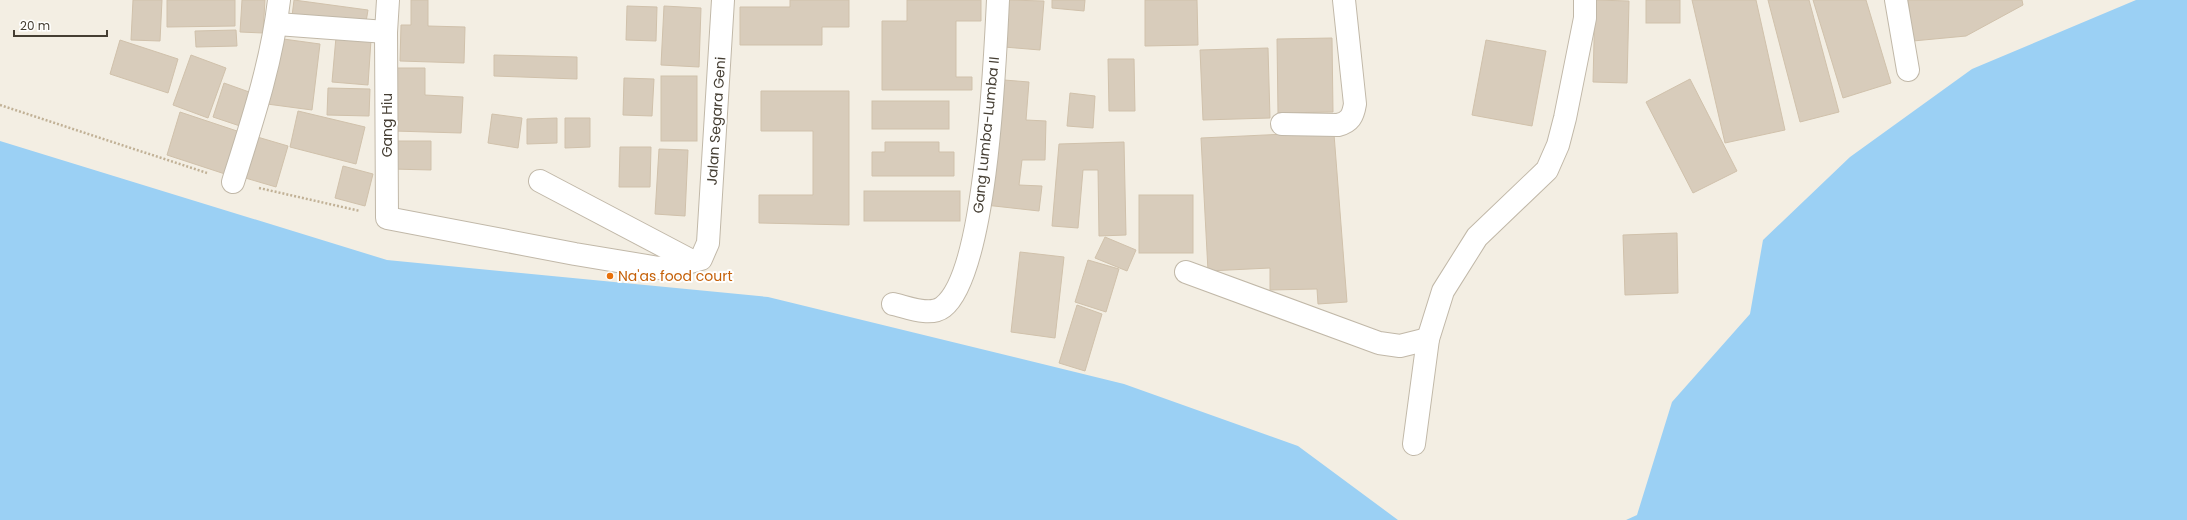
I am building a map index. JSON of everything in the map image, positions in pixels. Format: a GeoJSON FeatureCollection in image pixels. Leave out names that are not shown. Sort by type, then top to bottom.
{"type":"FeatureCollection","features":[{"type":"Feature","properties":{"kind":"street"},"geometry":{"type":"LineString","coordinates":[[233,182],[254,117],[277,24],[280,0]]}},
{"type":"Feature","properties":{"kind":"street","name":"Gang Hiu"},"geometry":{"type":"LineString","coordinates":[[388,0],[386,32],[388,218]]}},
{"type":"Feature","properties":{"kind":"street","name":"Jalan Segara Geni"},"geometry":{"type":"LineString","coordinates":[[692,261],[701,258],[708,243],[723,0]]}},
{"type":"Feature","properties":{"kind":"street","name":"Gang Lumba-Lumba II"},"geometry":{"type":"LineString","coordinates":[[893,304],[930,312],[942,308],[960,284],[981,202],[993,85],[998,0]]}},
{"type":"Feature","properties":{"kind":"street"},"geometry":{"type":"LineString","coordinates":[[1282,124],[1338,125],[1344,123],[1353,114],[1355,104],[1344,0]]}},
{"type":"Feature","properties":{"kind":"street"},"geometry":{"type":"LineString","coordinates":[[1414,444],[1428,339],[1443,291],[1477,237],[1548,170],[1558,145],[1565,118],[1585,18],[1585,0]]}},
{"type":"Feature","properties":{"kind":"street"},"geometry":{"type":"LineString","coordinates":[[1896,0],[1908,70]]}},
{"type":"Feature","properties":{"kind":"street"},"geometry":{"type":"LineString","coordinates":[[277,24],[386,32]]}},
{"type":"Feature","properties":{"kind":"street"},"geometry":{"type":"LineString","coordinates":[[540,180],[692,261]]}},
{"type":"Feature","properties":{"kind":"street"},"geometry":{"type":"LineString","coordinates":[[388,218],[636,265],[659,268],[692,261]]}},
{"type":"Feature","properties":{"kind":"street"},"geometry":{"type":"LineString","coordinates":[[1186,272],[1379,343],[1400,346],[1428,339]]}},
{"type":"Feature","properties":{"kind":"path"},"geometry":{"type":"LineString","coordinates":[[0,105],[233,182],[388,218]]}},
{"type":"Feature","properties":{"kind":"water"},"geometry":{"type":"Polygon","coordinates":[[[2136,0],[2187,0],[2187,520],[1626,520],[1637,515],[1672,402],[1750,314],[1763,240],[1850,157],[1972,69],[2136,0]]]}},
{"type":"Feature","properties":{"kind":"water"},"geometry":{"type":"Polygon","coordinates":[[[0,141],[387,260],[768,297],[1124,384],[1298,446],[1398,520],[0,520],[0,141]]]}},
{"type":"Feature","properties":{"kind":"building"},"geometry":{"type":"Polygon","coordinates":[[[133,0],[162,0],[160,41],[131,40],[133,0]]]}},
{"type":"Feature","properties":{"kind":"building"},"geometry":{"type":"Polygon","coordinates":[[[167,0],[235,0],[235,26],[167,27],[167,0]]]}},
{"type":"Feature","properties":{"kind":"building"},"geometry":{"type":"Polygon","coordinates":[[[242,0],[265,0],[263,33],[240,32],[242,0]]]}},
{"type":"Feature","properties":{"kind":"building"},"geometry":{"type":"Polygon","coordinates":[[[294,0],[368,10],[365,28],[292,16],[294,0]]]}},
{"type":"Feature","properties":{"kind":"building"},"geometry":{"type":"Polygon","coordinates":[[[411,0],[428,0],[428,26],[465,27],[464,63],[400,61],[401,25],[411,25],[411,0]]]}},
{"type":"Feature","properties":{"kind":"building"},"geometry":{"type":"Polygon","coordinates":[[[790,0],[849,0],[849,27],[822,27],[822,45],[740,45],[740,7],[790,7],[790,0]]]}},
{"type":"Feature","properties":{"kind":"building"},"geometry":{"type":"Polygon","coordinates":[[[907,0],[981,0],[981,21],[956,21],[956,77],[972,77],[972,90],[882,90],[882,21],[907,21],[907,0]]]}},
{"type":"Feature","properties":{"kind":"building"},"geometry":{"type":"Polygon","coordinates":[[[1007,0],[1044,1],[1040,50],[1004,47],[1007,0]]]}},
{"type":"Feature","properties":{"kind":"building"},"geometry":{"type":"Polygon","coordinates":[[[1052,0],[1085,0],[1084,11],[1052,8],[1052,0]]]}},
{"type":"Feature","properties":{"kind":"building"},"geometry":{"type":"Polygon","coordinates":[[[1145,0],[1197,0],[1198,45],[1145,46],[1145,0]]]}},
{"type":"Feature","properties":{"kind":"building"},"geometry":{"type":"Polygon","coordinates":[[[1595,0],[1629,1],[1627,83],[1593,82],[1595,0]]]}},
{"type":"Feature","properties":{"kind":"building"},"geometry":{"type":"Polygon","coordinates":[[[1646,0],[1680,0],[1680,23],[1646,23],[1646,0]]]}},
{"type":"Feature","properties":{"kind":"building"},"geometry":{"type":"Polygon","coordinates":[[[1692,0],[1756,0],[1785,130],[1725,143],[1692,0]]]}},
{"type":"Feature","properties":{"kind":"building"},"geometry":{"type":"Polygon","coordinates":[[[1768,0],[1809,0],[1839,112],[1800,122],[1768,0]]]}},
{"type":"Feature","properties":{"kind":"building"},"geometry":{"type":"Polygon","coordinates":[[[1813,0],[1866,0],[1891,83],[1843,98],[1813,0]]]}},
{"type":"Feature","properties":{"kind":"building"},"geometry":{"type":"Polygon","coordinates":[[[1908,0],[2022,0],[2023,5],[1966,36],[1913,41],[1908,0]]]}},
{"type":"Feature","properties":{"kind":"building"},"geometry":{"type":"Polygon","coordinates":[[[627,6],[657,7],[656,41],[626,40],[627,6]]]}},
{"type":"Feature","properties":{"kind":"building"},"geometry":{"type":"Polygon","coordinates":[[[664,6],[701,8],[699,67],[661,65],[664,6]]]}},
{"type":"Feature","properties":{"kind":"building"},"geometry":{"type":"Polygon","coordinates":[[[236,30],[237,46],[196,47],[195,31],[236,30]]]}},
{"type":"Feature","properties":{"kind":"building"},"geometry":{"type":"Polygon","coordinates":[[[336,37],[371,40],[368,85],[332,82],[336,37]]]}},
{"type":"Feature","properties":{"kind":"building"},"geometry":{"type":"Polygon","coordinates":[[[276,38],[320,44],[312,110],[267,104],[276,38]]]}},
{"type":"Feature","properties":{"kind":"building"},"geometry":{"type":"Polygon","coordinates":[[[1332,38],[1333,112],[1278,113],[1277,39],[1332,38]]]}},
{"type":"Feature","properties":{"kind":"building"},"geometry":{"type":"Polygon","coordinates":[[[120,40],[178,59],[168,93],[110,74],[120,40]]]}},
{"type":"Feature","properties":{"kind":"building"},"geometry":{"type":"Polygon","coordinates":[[[1486,40],[1546,51],[1532,126],[1472,115],[1486,40]]]}},
{"type":"Feature","properties":{"kind":"building"},"geometry":{"type":"Polygon","coordinates":[[[1268,48],[1270,118],[1203,120],[1200,50],[1268,48]]]}},
{"type":"Feature","properties":{"kind":"building"},"geometry":{"type":"Polygon","coordinates":[[[191,55],[226,68],[208,118],[173,105],[191,55]]]}},
{"type":"Feature","properties":{"kind":"building"},"geometry":{"type":"Polygon","coordinates":[[[494,55],[577,57],[577,79],[494,76],[494,55]]]}},
{"type":"Feature","properties":{"kind":"building"},"geometry":{"type":"Polygon","coordinates":[[[1108,59],[1134,59],[1135,111],[1109,111],[1108,59]]]}},
{"type":"Feature","properties":{"kind":"building"},"geometry":{"type":"Polygon","coordinates":[[[394,68],[425,68],[425,95],[463,97],[461,133],[394,131],[394,68]]]}},
{"type":"Feature","properties":{"kind":"building"},"geometry":{"type":"Polygon","coordinates":[[[661,76],[697,76],[697,141],[661,141],[661,76]]]}},
{"type":"Feature","properties":{"kind":"building"},"geometry":{"type":"Polygon","coordinates":[[[624,78],[654,79],[652,116],[623,115],[624,78]]]}},
{"type":"Feature","properties":{"kind":"building"},"geometry":{"type":"Polygon","coordinates":[[[1690,79],[1737,171],[1693,193],[1646,102],[1690,79]]]}},
{"type":"Feature","properties":{"kind":"building"},"geometry":{"type":"Polygon","coordinates":[[[1004,80],[1029,82],[1026,120],[1046,121],[1045,160],[1022,160],[1019,185],[1042,186],[1039,211],[985,205],[1004,80]]]}},
{"type":"Feature","properties":{"kind":"building"},"geometry":{"type":"Polygon","coordinates":[[[224,83],[252,93],[240,126],[213,117],[224,83]]]}},
{"type":"Feature","properties":{"kind":"building"},"geometry":{"type":"Polygon","coordinates":[[[328,88],[370,89],[369,116],[327,115],[328,88]]]}},
{"type":"Feature","properties":{"kind":"building"},"geometry":{"type":"Polygon","coordinates":[[[761,91],[849,91],[849,225],[759,223],[759,195],[813,195],[813,131],[761,131],[761,91]]]}},
{"type":"Feature","properties":{"kind":"building"},"geometry":{"type":"Polygon","coordinates":[[[1070,93],[1095,96],[1093,128],[1067,126],[1070,93]]]}},
{"type":"Feature","properties":{"kind":"building"},"geometry":{"type":"Polygon","coordinates":[[[872,101],[949,101],[949,129],[872,129],[872,101]]]}},
{"type":"Feature","properties":{"kind":"building"},"geometry":{"type":"Polygon","coordinates":[[[298,111],[365,127],[356,164],[290,147],[298,111]]]}},
{"type":"Feature","properties":{"kind":"building"},"geometry":{"type":"Polygon","coordinates":[[[180,112],[240,132],[225,174],[167,155],[180,112]]]}},
{"type":"Feature","properties":{"kind":"building"},"geometry":{"type":"Polygon","coordinates":[[[492,114],[522,118],[518,148],[488,143],[492,114]]]}},
{"type":"Feature","properties":{"kind":"building"},"geometry":{"type":"Polygon","coordinates":[[[557,118],[557,143],[527,144],[527,119],[557,118]]]}},
{"type":"Feature","properties":{"kind":"building"},"geometry":{"type":"Polygon","coordinates":[[[565,118],[590,118],[590,147],[565,148],[565,118]]]}},
{"type":"Feature","properties":{"kind":"building"},"geometry":{"type":"Polygon","coordinates":[[[1308,133],[1334,134],[1347,302],[1318,304],[1317,289],[1270,290],[1270,268],[1208,271],[1201,138],[1308,133]]]}},
{"type":"Feature","properties":{"kind":"building"},"geometry":{"type":"Polygon","coordinates":[[[254,136],[288,146],[276,187],[242,177],[254,136]]]}},
{"type":"Feature","properties":{"kind":"building"},"geometry":{"type":"Polygon","coordinates":[[[392,141],[431,141],[431,170],[392,169],[392,141]]]}},
{"type":"Feature","properties":{"kind":"building"},"geometry":{"type":"Polygon","coordinates":[[[885,142],[939,142],[939,152],[954,152],[954,176],[872,176],[872,152],[885,152],[885,142]]]}},
{"type":"Feature","properties":{"kind":"building"},"geometry":{"type":"Polygon","coordinates":[[[1124,142],[1126,235],[1099,236],[1098,170],[1083,170],[1078,228],[1052,226],[1059,144],[1124,142]]]}},
{"type":"Feature","properties":{"kind":"building"},"geometry":{"type":"Polygon","coordinates":[[[620,147],[651,147],[650,187],[619,187],[620,147]]]}},
{"type":"Feature","properties":{"kind":"building"},"geometry":{"type":"Polygon","coordinates":[[[659,149],[688,150],[685,216],[655,214],[659,149]]]}},
{"type":"Feature","properties":{"kind":"building"},"geometry":{"type":"Polygon","coordinates":[[[343,166],[373,174],[365,206],[335,198],[343,166]]]}},
{"type":"Feature","properties":{"kind":"building"},"geometry":{"type":"Polygon","coordinates":[[[864,191],[960,191],[960,221],[864,221],[864,191]]]}},
{"type":"Feature","properties":{"kind":"building"},"geometry":{"type":"Polygon","coordinates":[[[1139,195],[1193,195],[1193,253],[1139,253],[1139,195]]]}},
{"type":"Feature","properties":{"kind":"building"},"geometry":{"type":"Polygon","coordinates":[[[1677,233],[1678,293],[1625,295],[1623,235],[1677,233]]]}},
{"type":"Feature","properties":{"kind":"building"},"geometry":{"type":"Polygon","coordinates":[[[1105,237],[1136,250],[1127,271],[1095,258],[1105,237]]]}},
{"type":"Feature","properties":{"kind":"building"},"geometry":{"type":"Polygon","coordinates":[[[1020,252],[1064,257],[1055,338],[1011,332],[1020,252]]]}},
{"type":"Feature","properties":{"kind":"building"},"geometry":{"type":"Polygon","coordinates":[[[1088,260],[1119,269],[1106,312],[1075,302],[1088,260]]]}},
{"type":"Feature","properties":{"kind":"building"},"geometry":{"type":"Polygon","coordinates":[[[1077,305],[1102,314],[1085,371],[1059,363],[1077,305]]]}},
{"type":"Feature","properties":{"kind":"place","name":"Na'as food court"},"geometry":{"type":"Point","coordinates":[610,276]}}]}
